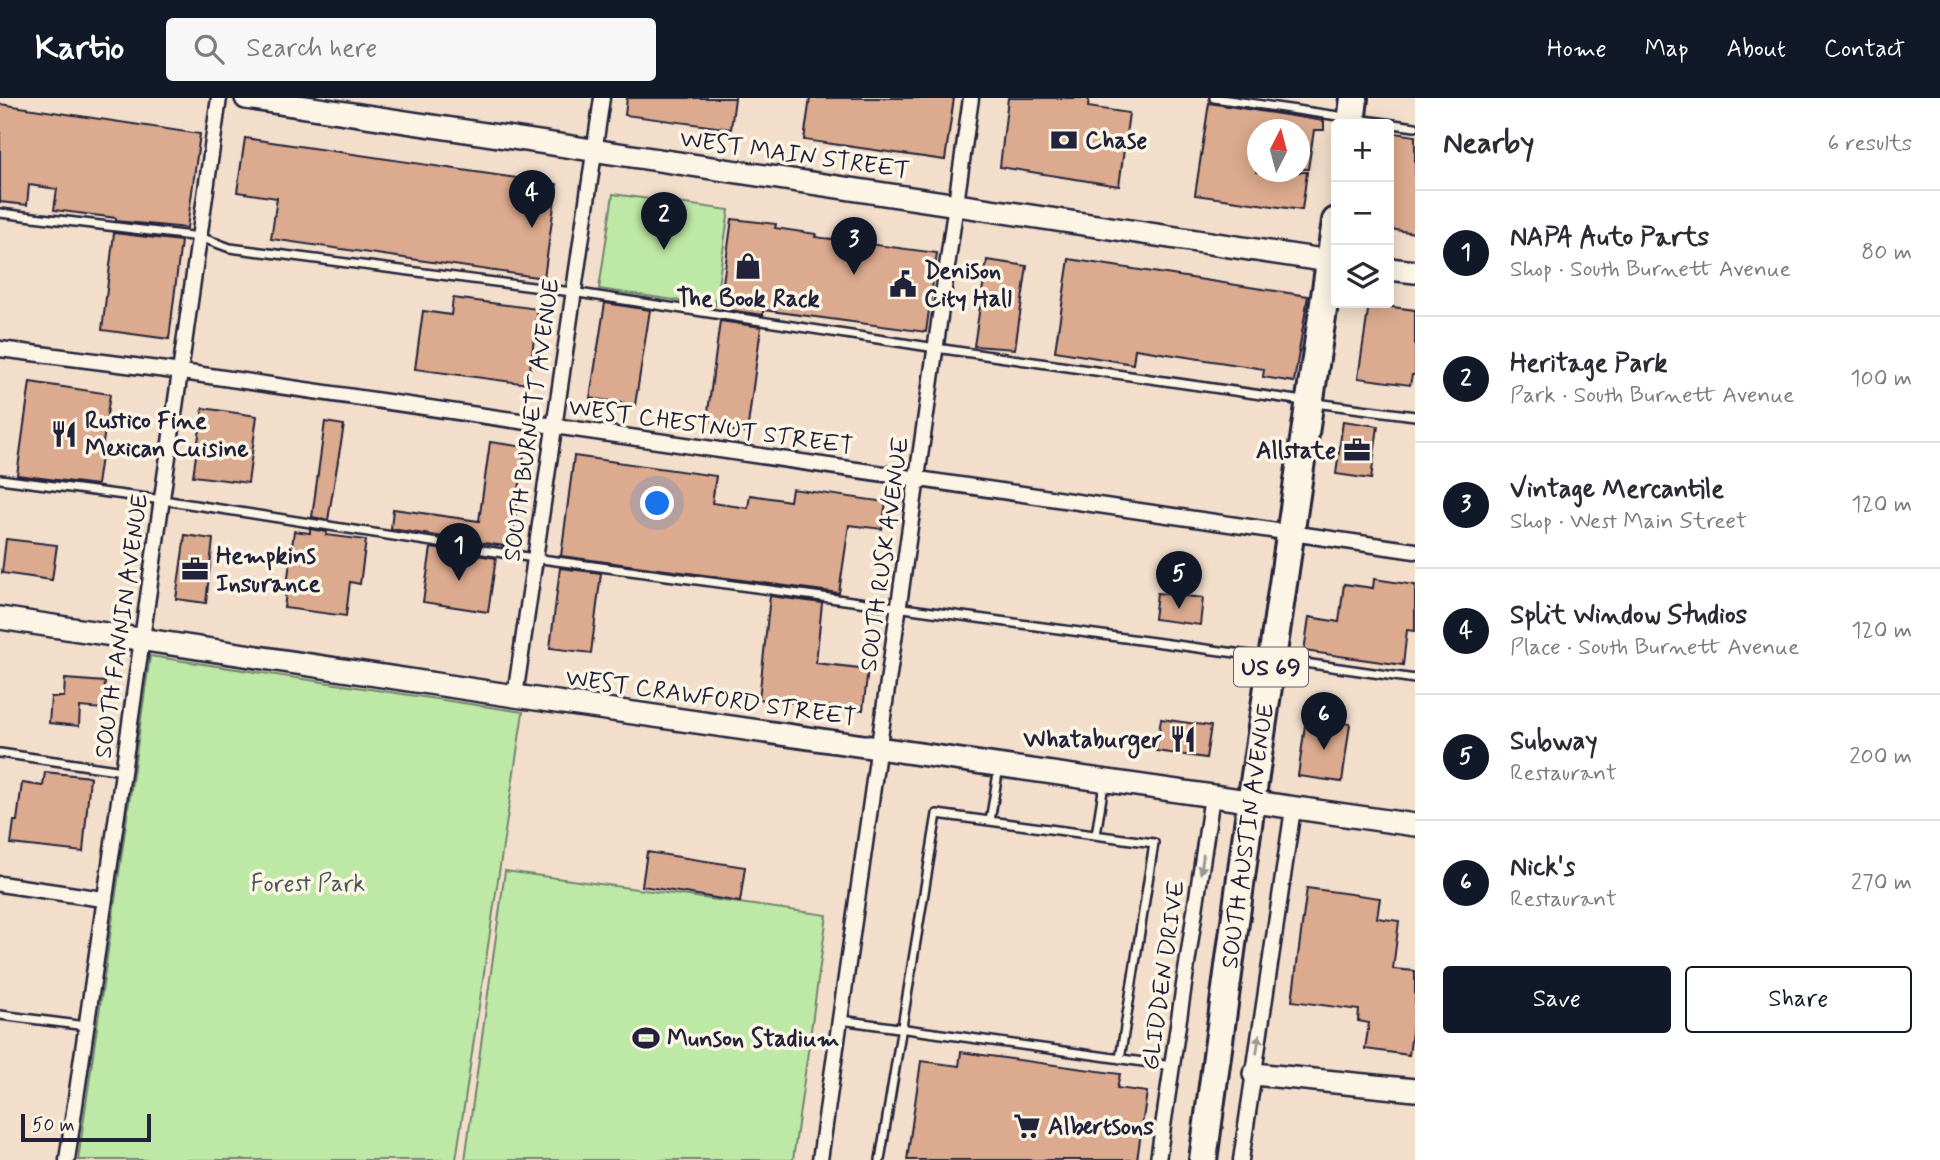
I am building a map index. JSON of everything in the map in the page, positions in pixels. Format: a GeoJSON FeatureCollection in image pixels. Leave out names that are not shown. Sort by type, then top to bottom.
{"type":"FeatureCollection","features":[{"type":"Feature","properties":{"kind":"highway","name":"SOUTH AUSTIN AVENUE"},"geometry":{"type":"LineString","coordinates":[[1203,1160],[1251,803],[1331,273]]}},
{"type":"Feature","properties":{"kind":"street","name":"SOUTH FANNIN AVENUE"},"geometry":{"type":"LineString","coordinates":[[67,1160],[182,372],[219,98]]}},
{"type":"Feature","properties":{"kind":"street","name":"WEST MAIN STREET"},"geometry":{"type":"LineString","coordinates":[[246,98],[1331,261]]}},
{"type":"Feature","properties":{"kind":"street","name":"SOUTH BURNETT AVENUE"},"geometry":{"type":"LineString","coordinates":[[514,696],[602,98]]}},
{"type":"Feature","properties":{"kind":"street","name":"SOUTH RUSK AVENUE"},"geometry":{"type":"LineString","coordinates":[[820,1160],[971,98]]}},
{"type":"Feature","properties":{"kind":"street"},"geometry":{"type":"LineString","coordinates":[[1394,270],[1415,272]]}},
{"type":"Feature","properties":{"kind":"street","name":"WEST CHESTNUT STREET"},"geometry":{"type":"LineString","coordinates":[[0,349],[182,372],[1415,551]]}},
{"type":"Feature","properties":{"kind":"street","name":"WEST CRAWFORD STREET"},"geometry":{"type":"LineString","coordinates":[[0,618],[514,696],[1415,825]]}},
{"type":"Feature","properties":{"kind":"street","name":"GLIDDEN DRIVE"},"geometry":{"type":"LineString","coordinates":[[1158,1160],[1212,796]]}},
{"type":"Feature","properties":{"kind":"street"},"geometry":{"type":"LineString","coordinates":[[1241,1160],[1293,809]]}},
{"type":"Feature","properties":{"kind":"street"},"geometry":{"type":"LineString","coordinates":[[0,884],[103,899]]}},
{"type":"Feature","properties":{"kind":"street"},"geometry":{"type":"LineString","coordinates":[[1254,1074],[1415,1090]]}},
{"type":"Feature","properties":{"kind":"lane"},"geometry":{"type":"LineString","coordinates":[[1214,98],[1352,114],[1415,127]]}},
{"type":"Feature","properties":{"kind":"lane"},"geometry":{"type":"LineString","coordinates":[[0,213],[200,237],[230,248],[572,292],[936,348],[1415,416]]}},
{"type":"Feature","properties":{"kind":"lane"},"geometry":{"type":"LineString","coordinates":[[0,479],[163,500],[534,558],[1272,658],[1415,680]]}},
{"type":"Feature","properties":{"kind":"lane"},"geometry":{"type":"LineString","coordinates":[[0,753],[123,771]]}},
{"type":"Feature","properties":{"kind":"lane"},"geometry":{"type":"LineString","coordinates":[[990,821],[1000,765]]}},
{"type":"Feature","properties":{"kind":"lane"},"geometry":{"type":"LineString","coordinates":[[1096,835],[1105,780]]}},
{"type":"Feature","properties":{"kind":"lane"},"geometry":{"type":"LineString","coordinates":[[880,1160],[937,814],[1154,843],[1120,1059]]}},
{"type":"Feature","properties":{"kind":"lane"},"geometry":{"type":"LineString","coordinates":[[0,1015],[87,1026]]}},
{"type":"Feature","properties":{"kind":"lane"},"geometry":{"type":"LineString","coordinates":[[841,1020],[1172,1066]]}},
{"type":"Feature","properties":{"kind":"green space"},"geometry":{"type":"Polygon","coordinates":[[[613,194],[729,210],[715,306],[599,289],[613,194]]]}},
{"type":"Feature","properties":{"kind":"green space","name":"Forest Park"},"geometry":{"type":"Polygon","coordinates":[[[150,656],[523,712],[456,1160],[78,1160],[150,656]]]}},
{"type":"Feature","properties":{"kind":"green space","name":"Munson Stadium"},"geometry":{"type":"Polygon","coordinates":[[[505,871],[827,915],[793,1160],[465,1160],[505,871]]]}},
{"type":"Feature","properties":{"kind":"building"},"geometry":{"type":"Polygon","coordinates":[[[627,98],[735,98],[731,129],[625,115],[627,98]]]}},
{"type":"Feature","properties":{"kind":"building"},"geometry":{"type":"Polygon","coordinates":[[[810,98],[954,98],[945,160],[804,140],[810,98]]]}},
{"type":"Feature","properties":{"kind":"building","name":"Chase"},"geometry":{"type":"Polygon","coordinates":[[[1008,98],[1089,98],[1088,107],[1129,113],[1119,186],[1000,167],[1008,98]]]}},
{"type":"Feature","properties":{"kind":"building"},"geometry":{"type":"Polygon","coordinates":[[[1209,103],[1324,121],[1324,130],[1314,130],[1310,156],[1310,119],[1247,119],[1247,182],[1306,182],[1302,210],[1195,195],[1209,103]]]}},
{"type":"Feature","properties":{"kind":"building"},"geometry":{"type":"Polygon","coordinates":[[[0,104],[200,134],[187,228],[116,221],[116,218],[54,210],[57,189],[29,185],[27,205],[0,202],[0,104]]]}},
{"type":"Feature","properties":{"kind":"building"},"geometry":{"type":"Polygon","coordinates":[[[1394,133],[1415,136],[1415,233],[1394,230],[1394,133]]]}},
{"type":"Feature","properties":{"kind":"building"},"geometry":{"type":"Polygon","coordinates":[[[245,138],[557,184],[544,278],[271,239],[277,198],[237,192],[245,138]]]}},
{"type":"Feature","properties":{"kind":"building"},"geometry":{"type":"Polygon","coordinates":[[[732,219],[776,224],[775,228],[816,234],[815,237],[937,253],[926,332],[763,310],[763,315],[722,309],[720,304],[732,219]]]}},
{"type":"Feature","properties":{"kind":"building"},"geometry":{"type":"Polygon","coordinates":[[[114,233],[181,241],[169,339],[102,330],[114,233]]]}},
{"type":"Feature","properties":{"kind":"building"},"geometry":{"type":"Polygon","coordinates":[[[1069,259],[1308,296],[1294,382],[1263,377],[1264,369],[1135,349],[1133,364],[1055,351],[1069,259]]]}},
{"type":"Feature","properties":{"kind":"building"},"geometry":{"type":"Polygon","coordinates":[[[987,260],[1027,266],[1015,349],[974,346],[987,260]]]}},
{"type":"Feature","properties":{"kind":"building"},"geometry":{"type":"Polygon","coordinates":[[[453,298],[538,309],[528,384],[415,369],[423,311],[451,315],[453,298]]]}},
{"type":"Feature","properties":{"kind":"building"},"geometry":{"type":"Polygon","coordinates":[[[605,303],[650,310],[635,405],[590,398],[605,303]]]}},
{"type":"Feature","properties":{"kind":"building"},"geometry":{"type":"Polygon","coordinates":[[[1368,308],[1415,310],[1415,375],[1412,375],[1410,385],[1358,378],[1368,308]]]}},
{"type":"Feature","properties":{"kind":"building"},"geometry":{"type":"Polygon","coordinates":[[[720,321],[761,327],[747,433],[706,427],[720,321]]]}},
{"type":"Feature","properties":{"kind":"building","name":"Rustico Fine Mexican Cuisine"},"geometry":{"type":"Polygon","coordinates":[[[30,382],[110,394],[97,485],[17,475],[30,382]]]}},
{"type":"Feature","properties":{"kind":"building"},"geometry":{"type":"Polygon","coordinates":[[[203,408],[257,416],[248,483],[193,476],[203,408]]]}},
{"type":"Feature","properties":{"kind":"building","name":"Allstate"},"geometry":{"type":"Polygon","coordinates":[[[1343,421],[1378,426],[1371,479],[1336,474],[1343,421]]]}},
{"type":"Feature","properties":{"kind":"building"},"geometry":{"type":"Polygon","coordinates":[[[325,422],[344,425],[328,520],[312,517],[325,422]]]}},
{"type":"Feature","properties":{"kind":"building"},"geometry":{"type":"Polygon","coordinates":[[[490,442],[525,447],[511,547],[391,529],[393,509],[479,521],[490,442]]]}},
{"type":"Feature","properties":{"kind":"building"},"geometry":{"type":"Polygon","coordinates":[[[574,456],[716,476],[712,503],[748,508],[750,495],[790,501],[792,489],[886,502],[882,529],[849,525],[839,593],[561,556],[574,456]]]}},
{"type":"Feature","properties":{"kind":"building"},"geometry":{"type":"Polygon","coordinates":[[[310,529],[327,532],[326,535],[366,540],[360,584],[350,582],[346,616],[284,608],[294,531],[310,533],[310,529]]]}},
{"type":"Feature","properties":{"kind":"building","name":"Hempkins Insurance"},"geometry":{"type":"Polygon","coordinates":[[[185,535],[213,539],[206,603],[176,599],[185,535]]]}},
{"type":"Feature","properties":{"kind":"building"},"geometry":{"type":"Polygon","coordinates":[[[6,539],[57,545],[52,580],[2,573],[6,539]]]}},
{"type":"Feature","properties":{"kind":"building"},"geometry":{"type":"Polygon","coordinates":[[[431,548],[496,558],[488,612],[423,602],[431,548]]]}},
{"type":"Feature","properties":{"kind":"building"},"geometry":{"type":"Polygon","coordinates":[[[560,568],[601,573],[591,653],[550,648],[560,568]]]}},
{"type":"Feature","properties":{"kind":"building"},"geometry":{"type":"Polygon","coordinates":[[[1374,579],[1415,585],[1415,631],[1407,630],[1403,665],[1304,651],[1309,617],[1339,622],[1344,584],[1373,588],[1374,579]]]}},
{"type":"Feature","properties":{"kind":"building"},"geometry":{"type":"Polygon","coordinates":[[[1157,593],[1203,598],[1200,625],[1154,619],[1157,593]]]}},
{"type":"Feature","properties":{"kind":"building"},"geometry":{"type":"Polygon","coordinates":[[[770,596],[822,603],[816,663],[868,669],[863,710],[759,699],[770,596]]]}},
{"type":"Feature","properties":{"kind":"building"},"geometry":{"type":"Polygon","coordinates":[[[65,679],[105,682],[103,709],[80,707],[79,726],[49,723],[51,697],[64,697],[65,679]]]}},
{"type":"Feature","properties":{"kind":"building"},"geometry":{"type":"Polygon","coordinates":[[[1306,718],[1350,724],[1342,782],[1298,776],[1306,718]]]}},
{"type":"Feature","properties":{"kind":"building","name":"Whataburger"},"geometry":{"type":"Polygon","coordinates":[[[1161,719],[1211,726],[1206,758],[1156,751],[1161,719]]]}},
{"type":"Feature","properties":{"kind":"building"},"geometry":{"type":"Polygon","coordinates":[[[45,772],[90,777],[83,852],[11,844],[22,783],[43,786],[45,772]]]}},
{"type":"Feature","properties":{"kind":"building"},"geometry":{"type":"Polygon","coordinates":[[[647,852],[745,867],[740,902],[642,886],[647,852]]]}},
{"type":"Feature","properties":{"kind":"building"},"geometry":{"type":"Polygon","coordinates":[[[1307,888],[1380,898],[1377,918],[1399,921],[1393,969],[1415,971],[1415,1009],[1409,1055],[1365,1049],[1369,1023],[1358,1021],[1359,1010],[1292,1001],[1307,888]]]}},
{"type":"Feature","properties":{"kind":"building","name":"Albertsons"},"geometry":{"type":"Polygon","coordinates":[[[961,1052],[1120,1074],[1117,1088],[1147,1092],[1137,1160],[907,1160],[921,1061],[959,1066],[961,1052]]]}},
{"type":"Feature","properties":{"kind":"place","name":"Chase"},"geometry":{"type":"Point","coordinates":[1064,140]}},
{"type":"Feature","properties":{"kind":"place","name":"Split Window Studios"},"geometry":{"type":"Point","coordinates":[532,228]}},
{"type":"Feature","properties":{"kind":"place","name":"Heritage Park"},"geometry":{"type":"Point","coordinates":[664,250]}},
{"type":"Feature","properties":{"kind":"place","name":"The Book Rack"},"geometry":{"type":"Point","coordinates":[748,266]}},
{"type":"Feature","properties":{"kind":"place","name":"Vintage Mercantile"},"geometry":{"type":"Point","coordinates":[854,275]}},
{"type":"Feature","properties":{"kind":"place","name":"Denison City Hall"},"geometry":{"type":"Point","coordinates":[903,284]}},
{"type":"Feature","properties":{"kind":"place","name":"Rustico Fine Mexican Cuisine"},"geometry":{"type":"Point","coordinates":[64,434]}},
{"type":"Feature","properties":{"kind":"place","name":"Allstate"},"geometry":{"type":"Point","coordinates":[1357,450]}},
{"type":"Feature","properties":{"kind":"place","name":"Hempkins Insurance"},"geometry":{"type":"Point","coordinates":[195,569]}},
{"type":"Feature","properties":{"kind":"place","name":"NAPA Auto Parts"},"geometry":{"type":"Point","coordinates":[459,581]}},
{"type":"Feature","properties":{"kind":"place","name":"Subway"},"geometry":{"type":"Point","coordinates":[1179,609]}},
{"type":"Feature","properties":{"kind":"place","name":"Whataburger"},"geometry":{"type":"Point","coordinates":[1183,739]}},
{"type":"Feature","properties":{"kind":"place","name":"Nick's"},"geometry":{"type":"Point","coordinates":[1324,750]}},
{"type":"Feature","properties":{"kind":"place","name":"Munson Stadium"},"geometry":{"type":"Point","coordinates":[646,1038]}},
{"type":"Feature","properties":{"kind":"place","name":"Albertsons"},"geometry":{"type":"Point","coordinates":[1027,1126]}}]}
